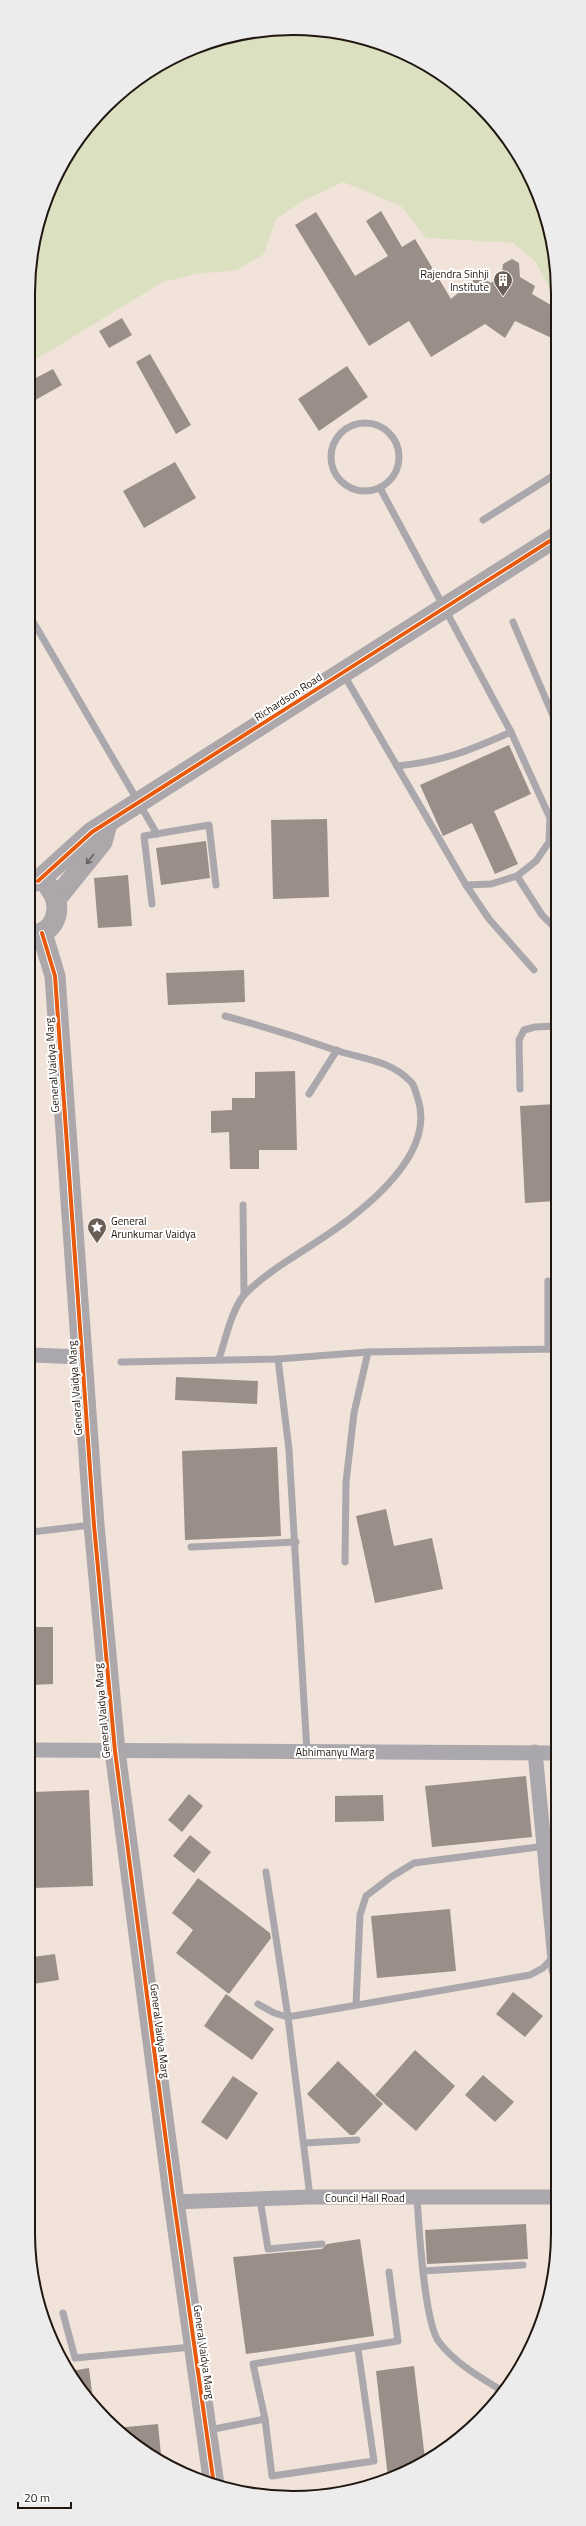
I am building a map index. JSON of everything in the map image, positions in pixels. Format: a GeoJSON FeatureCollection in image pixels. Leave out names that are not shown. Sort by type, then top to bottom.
{"type":"FeatureCollection","features":[{"type":"Feature","properties":{"kind":"street","name":"Richardson Road"},"geometry":{"type":"LineString","coordinates":[[35,880],[92,832],[140,803],[551,540]]}},
{"type":"Feature","properties":{"kind":"street"},"geometry":{"type":"LineString","coordinates":[[56,899],[102,842],[106,824]]}},
{"type":"Feature","properties":{"kind":"street"},"geometry":{"type":"LineString","coordinates":[[35,880],[48,886],[56,899],[58,907],[54,922],[37,934]]}},
{"type":"Feature","properties":{"kind":"street","name":"General Vaidya Marg"},"geometry":{"type":"LineString","coordinates":[[37,934],[55,976],[81,1357],[94,1525],[115,1752],[174,2202],[213,2478]]}},
{"type":"Feature","properties":{"kind":"street"},"geometry":{"type":"LineString","coordinates":[[35,1355],[81,1357]]}},
{"type":"Feature","properties":{"kind":"street","name":"Abhimanyu Marg"},"geometry":{"type":"LineString","coordinates":[[35,1750],[115,1752],[551,1753]]}},
{"type":"Feature","properties":{"kind":"street"},"geometry":{"type":"LineString","coordinates":[[535,1752],[546,1846],[551,1907]]}},
{"type":"Feature","properties":{"kind":"street","name":"Council Hall Road"},"geometry":{"type":"LineString","coordinates":[[174,2202],[310,2197],[551,2197]]}},
{"type":"Feature","properties":{"kind":"lane"},"geometry":{"type":"LineString","coordinates":[[372,424],[389,434],[395,443],[398,463],[389,482],[380,488],[371,491],[352,489],[337,476],[333,468],[332,453],[337,439],[351,426],[372,424]]}},
{"type":"Feature","properties":{"kind":"lane"},"geometry":{"type":"LineString","coordinates":[[484,520],[551,477]]}},
{"type":"Feature","properties":{"kind":"lane"},"geometry":{"type":"LineString","coordinates":[[380,488],[511,732],[550,818],[549,842],[543,853],[517,876],[491,884],[466,885]]}},
{"type":"Feature","properties":{"kind":"lane"},"geometry":{"type":"LineString","coordinates":[[513,622],[551,711]]}},
{"type":"Feature","properties":{"kind":"lane"},"geometry":{"type":"LineString","coordinates":[[35,625],[157,834]]}},
{"type":"Feature","properties":{"kind":"lane"},"geometry":{"type":"LineString","coordinates":[[343,673],[466,885],[489,919],[534,970]]}},
{"type":"Feature","properties":{"kind":"lane"},"geometry":{"type":"LineString","coordinates":[[397,766],[432,762],[459,755],[511,732]]}},
{"type":"Feature","properties":{"kind":"lane"},"geometry":{"type":"LineString","coordinates":[[152,904],[144,836],[209,825],[216,886]]}},
{"type":"Feature","properties":{"kind":"lane"},"geometry":{"type":"LineString","coordinates":[[517,876],[542,915],[551,924]]}},
{"type":"Feature","properties":{"kind":"lane"},"geometry":{"type":"LineString","coordinates":[[225,1016],[278,1030],[337,1050],[386,1063],[412,1083],[422,1110],[415,1146],[391,1183],[363,1207],[244,1295]]}},
{"type":"Feature","properties":{"kind":"lane"},"geometry":{"type":"LineString","coordinates":[[520,1089],[519,1040],[524,1030],[535,1026],[551,1026]]}},
{"type":"Feature","properties":{"kind":"lane"},"geometry":{"type":"LineString","coordinates":[[309,1094],[337,1050]]}},
{"type":"Feature","properties":{"kind":"lane"},"geometry":{"type":"LineString","coordinates":[[220,1359],[230,1324],[244,1295],[243,1205]]}},
{"type":"Feature","properties":{"kind":"lane"},"geometry":{"type":"LineString","coordinates":[[548,1281],[551,1332]]}},
{"type":"Feature","properties":{"kind":"lane"},"geometry":{"type":"LineString","coordinates":[[121,1362],[278,1359],[368,1352],[551,1349]]}},
{"type":"Feature","properties":{"kind":"lane"},"geometry":{"type":"LineString","coordinates":[[345,1562],[346,1482],[353,1420],[368,1352]]}},
{"type":"Feature","properties":{"kind":"lane"},"geometry":{"type":"LineString","coordinates":[[278,1359],[289,1450],[296,1542],[307,1752]]}},
{"type":"Feature","properties":{"kind":"lane"},"geometry":{"type":"LineString","coordinates":[[35,1532],[94,1525]]}},
{"type":"Feature","properties":{"kind":"lane"},"geometry":{"type":"LineString","coordinates":[[191,1547],[296,1542]]}},
{"type":"Feature","properties":{"kind":"lane"},"geometry":{"type":"LineString","coordinates":[[356,2005],[360,1914],[366,1896],[391,1876],[414,1863],[546,1846]]}},
{"type":"Feature","properties":{"kind":"lane"},"geometry":{"type":"LineString","coordinates":[[266,1872],[288,2017],[310,2197]]}},
{"type":"Feature","properties":{"kind":"lane"},"geometry":{"type":"LineString","coordinates":[[258,2004],[274,2013],[288,2017],[530,1975],[544,1968],[551,1960]]}},
{"type":"Feature","properties":{"kind":"lane"},"geometry":{"type":"LineString","coordinates":[[304,2143],[357,2140]]}},
{"type":"Feature","properties":{"kind":"lane"},"geometry":{"type":"LineString","coordinates":[[417,2198],[423,2271],[431,2317],[438,2340],[466,2369],[499,2389]]}},
{"type":"Feature","properties":{"kind":"lane"},"geometry":{"type":"LineString","coordinates":[[260,2199],[268,2249],[322,2244]]}},
{"type":"Feature","properties":{"kind":"lane"},"geometry":{"type":"LineString","coordinates":[[423,2271],[523,2264]]}},
{"type":"Feature","properties":{"kind":"lane"},"geometry":{"type":"LineString","coordinates":[[358,2349],[374,2461],[272,2476],[265,2419],[253,2364],[358,2349],[398,2341],[389,2272]]}},
{"type":"Feature","properties":{"kind":"lane"},"geometry":{"type":"LineString","coordinates":[[63,2313],[75,2358],[194,2347]]}},
{"type":"Feature","properties":{"kind":"lane"},"geometry":{"type":"LineString","coordinates":[[206,2430],[265,2419]]}},
{"type":"Feature","properties":{"kind":"green space"},"geometry":{"type":"Polygon","coordinates":[[[293,35],[327,37],[343,40],[392,55],[436,78],[463,99],[498,136],[516,164],[531,194],[546,243],[549,259],[551,291],[535,261],[513,243],[426,238],[401,206],[343,182],[301,202],[276,219],[264,254],[237,270],[196,274],[163,282],[35,360],[35,293],[37,259],[44,226],[62,179],[78,150],[88,136],[123,99],[136,88],[150,78],[179,62],[226,44],[259,37],[293,35]]]}},
{"type":"Feature","properties":{"kind":"building"},"geometry":{"type":"Polygon","coordinates":[[[381,211],[402,247],[415,239],[451,299],[478,276],[491,283],[502,273],[503,264],[512,259],[519,263],[520,277],[535,286],[532,294],[551,305],[551,338],[515,321],[505,338],[485,324],[431,357],[409,321],[369,346],[295,225],[316,212],[355,276],[388,256],[366,221],[381,211]]]}},
{"type":"Feature","properties":{"kind":"building"},"geometry":{"type":"Polygon","coordinates":[[[122,318],[132,335],[109,348],[99,331],[122,318]]]}},
{"type":"Feature","properties":{"kind":"building"},"geometry":{"type":"Polygon","coordinates":[[[150,354],[191,425],[176,434],[136,362],[150,354]]]}},
{"type":"Feature","properties":{"kind":"building"},"geometry":{"type":"Polygon","coordinates":[[[347,366],[368,397],[319,431],[298,399],[347,366]]]}},
{"type":"Feature","properties":{"kind":"building"},"geometry":{"type":"Polygon","coordinates":[[[53,369],[62,385],[35,400],[35,378],[53,369]]]}},
{"type":"Feature","properties":{"kind":"building"},"geometry":{"type":"Polygon","coordinates":[[[175,462],[196,498],[144,528],[123,491],[175,462]]]}},
{"type":"Feature","properties":{"kind":"building"},"geometry":{"type":"Polygon","coordinates":[[[509,745],[531,794],[494,811],[518,864],[495,874],[472,823],[443,836],[420,785],[509,745]]]}},
{"type":"Feature","properties":{"kind":"building"},"geometry":{"type":"Polygon","coordinates":[[[327,819],[329,897],[273,899],[271,820],[327,819]]]}},
{"type":"Feature","properties":{"kind":"building"},"geometry":{"type":"Polygon","coordinates":[[[206,841],[210,878],[161,885],[156,848],[206,841]]]}},
{"type":"Feature","properties":{"kind":"building"},"geometry":{"type":"Polygon","coordinates":[[[128,875],[132,926],[98,928],[94,878],[128,875]]]}},
{"type":"Feature","properties":{"kind":"building"},"geometry":{"type":"Polygon","coordinates":[[[244,970],[245,1002],[168,1005],[166,973],[244,970]]]}},
{"type":"Feature","properties":{"kind":"building"},"geometry":{"type":"Polygon","coordinates":[[[295,1071],[297,1150],[259,1150],[259,1169],[230,1169],[229,1132],[211,1133],[211,1111],[232,1110],[232,1098],[255,1098],[255,1072],[295,1071]]]}},
{"type":"Feature","properties":{"kind":"building"},"geometry":{"type":"Polygon","coordinates":[[[551,1104],[551,1201],[525,1203],[520,1106],[551,1104]]]}},
{"type":"Feature","properties":{"kind":"building"},"geometry":{"type":"Polygon","coordinates":[[[176,1377],[258,1381],[257,1404],[175,1400],[176,1377]]]}},
{"type":"Feature","properties":{"kind":"building"},"geometry":{"type":"Polygon","coordinates":[[[277,1447],[281,1536],[185,1540],[182,1451],[277,1447]]]}},
{"type":"Feature","properties":{"kind":"building"},"geometry":{"type":"Polygon","coordinates":[[[386,1509],[394,1546],[432,1538],[443,1589],[375,1603],[356,1516],[386,1509]]]}},
{"type":"Feature","properties":{"kind":"building"},"geometry":{"type":"Polygon","coordinates":[[[35,1627],[53,1627],[53,1684],[35,1685],[35,1627]]]}},
{"type":"Feature","properties":{"kind":"building"},"geometry":{"type":"Polygon","coordinates":[[[526,1776],[532,1837],[432,1847],[425,1786],[526,1776]]]}},
{"type":"Feature","properties":{"kind":"building"},"geometry":{"type":"Polygon","coordinates":[[[89,1790],[93,1886],[35,1888],[35,1792],[89,1790]]]}},
{"type":"Feature","properties":{"kind":"building"},"geometry":{"type":"Polygon","coordinates":[[[189,1794],[203,1806],[182,1832],[168,1820],[189,1794]]]}},
{"type":"Feature","properties":{"kind":"building"},"geometry":{"type":"Polygon","coordinates":[[[383,1795],[384,1821],[335,1822],[335,1796],[383,1795]]]}},
{"type":"Feature","properties":{"kind":"building"},"geometry":{"type":"Polygon","coordinates":[[[190,1835],[211,1852],[194,1873],[173,1856],[190,1835]]]}},
{"type":"Feature","properties":{"kind":"building"},"geometry":{"type":"Polygon","coordinates":[[[198,1878],[270,1933],[271,1938],[229,1994],[176,1953],[193,1930],[172,1913],[198,1878]]]}},
{"type":"Feature","properties":{"kind":"building"},"geometry":{"type":"Polygon","coordinates":[[[450,1909],[456,1971],[377,1978],[371,1916],[450,1909]]]}},
{"type":"Feature","properties":{"kind":"building"},"geometry":{"type":"Polygon","coordinates":[[[55,1954],[59,1980],[35,1984],[35,1957],[55,1954]]]}},
{"type":"Feature","properties":{"kind":"building"},"geometry":{"type":"Polygon","coordinates":[[[513,1992],[543,2016],[525,2037],[496,2014],[513,1992]]]}},
{"type":"Feature","properties":{"kind":"building"},"geometry":{"type":"Polygon","coordinates":[[[226,1994],[274,2029],[252,2060],[204,2026],[226,1994]]]}},
{"type":"Feature","properties":{"kind":"building"},"geometry":{"type":"Polygon","coordinates":[[[415,2050],[455,2086],[416,2131],[375,2095],[415,2050]]]}},
{"type":"Feature","properties":{"kind":"building"},"geometry":{"type":"Polygon","coordinates":[[[338,2061],[383,2104],[354,2135],[350,2135],[307,2094],[338,2061]]]}},
{"type":"Feature","properties":{"kind":"building"},"geometry":{"type":"Polygon","coordinates":[[[483,2075],[514,2102],[495,2122],[465,2095],[483,2075]]]}},
{"type":"Feature","properties":{"kind":"building"},"geometry":{"type":"Polygon","coordinates":[[[233,2076],[258,2093],[227,2140],[201,2122],[233,2076]]]}},
{"type":"Feature","properties":{"kind":"building"},"geometry":{"type":"Polygon","coordinates":[[[526,2224],[528,2259],[427,2264],[425,2230],[526,2224]]]}},
{"type":"Feature","properties":{"kind":"building"},"geometry":{"type":"Polygon","coordinates":[[[360,2239],[374,2336],[246,2354],[233,2257],[322,2249],[327,2244],[360,2239]]]}},
{"type":"Feature","properties":{"kind":"building"},"geometry":{"type":"Polygon","coordinates":[[[414,2366],[424,2455],[387,2473],[376,2371],[414,2366]]]}},
{"type":"Feature","properties":{"kind":"building"},"geometry":{"type":"Polygon","coordinates":[[[89,2368],[92,2395],[78,2376],[75,2370],[89,2368]]]}},
{"type":"Feature","properties":{"kind":"building"},"geometry":{"type":"Polygon","coordinates":[[[158,2424],[161,2454],[136,2438],[123,2427],[158,2424]]]}},
{"type":"Feature","properties":{"kind":"cycle path"},"geometry":{"type":"LineString","coordinates":[[38,881],[92,832],[551,540]]}},
{"type":"Feature","properties":{"kind":"cycle path"},"geometry":{"type":"LineString","coordinates":[[42,933],[55,976],[94,1525],[115,1751],[174,2202],[213,2478]]}},
{"type":"Feature","properties":{"kind":"place","name":"Rajendra Sinhji Institute"},"geometry":{"type":"Point","coordinates":[503,297]}},
{"type":"Feature","properties":{"kind":"place","name":"General Arunkumar Vaidya"},"geometry":{"type":"Point","coordinates":[97,1244]}}]}
